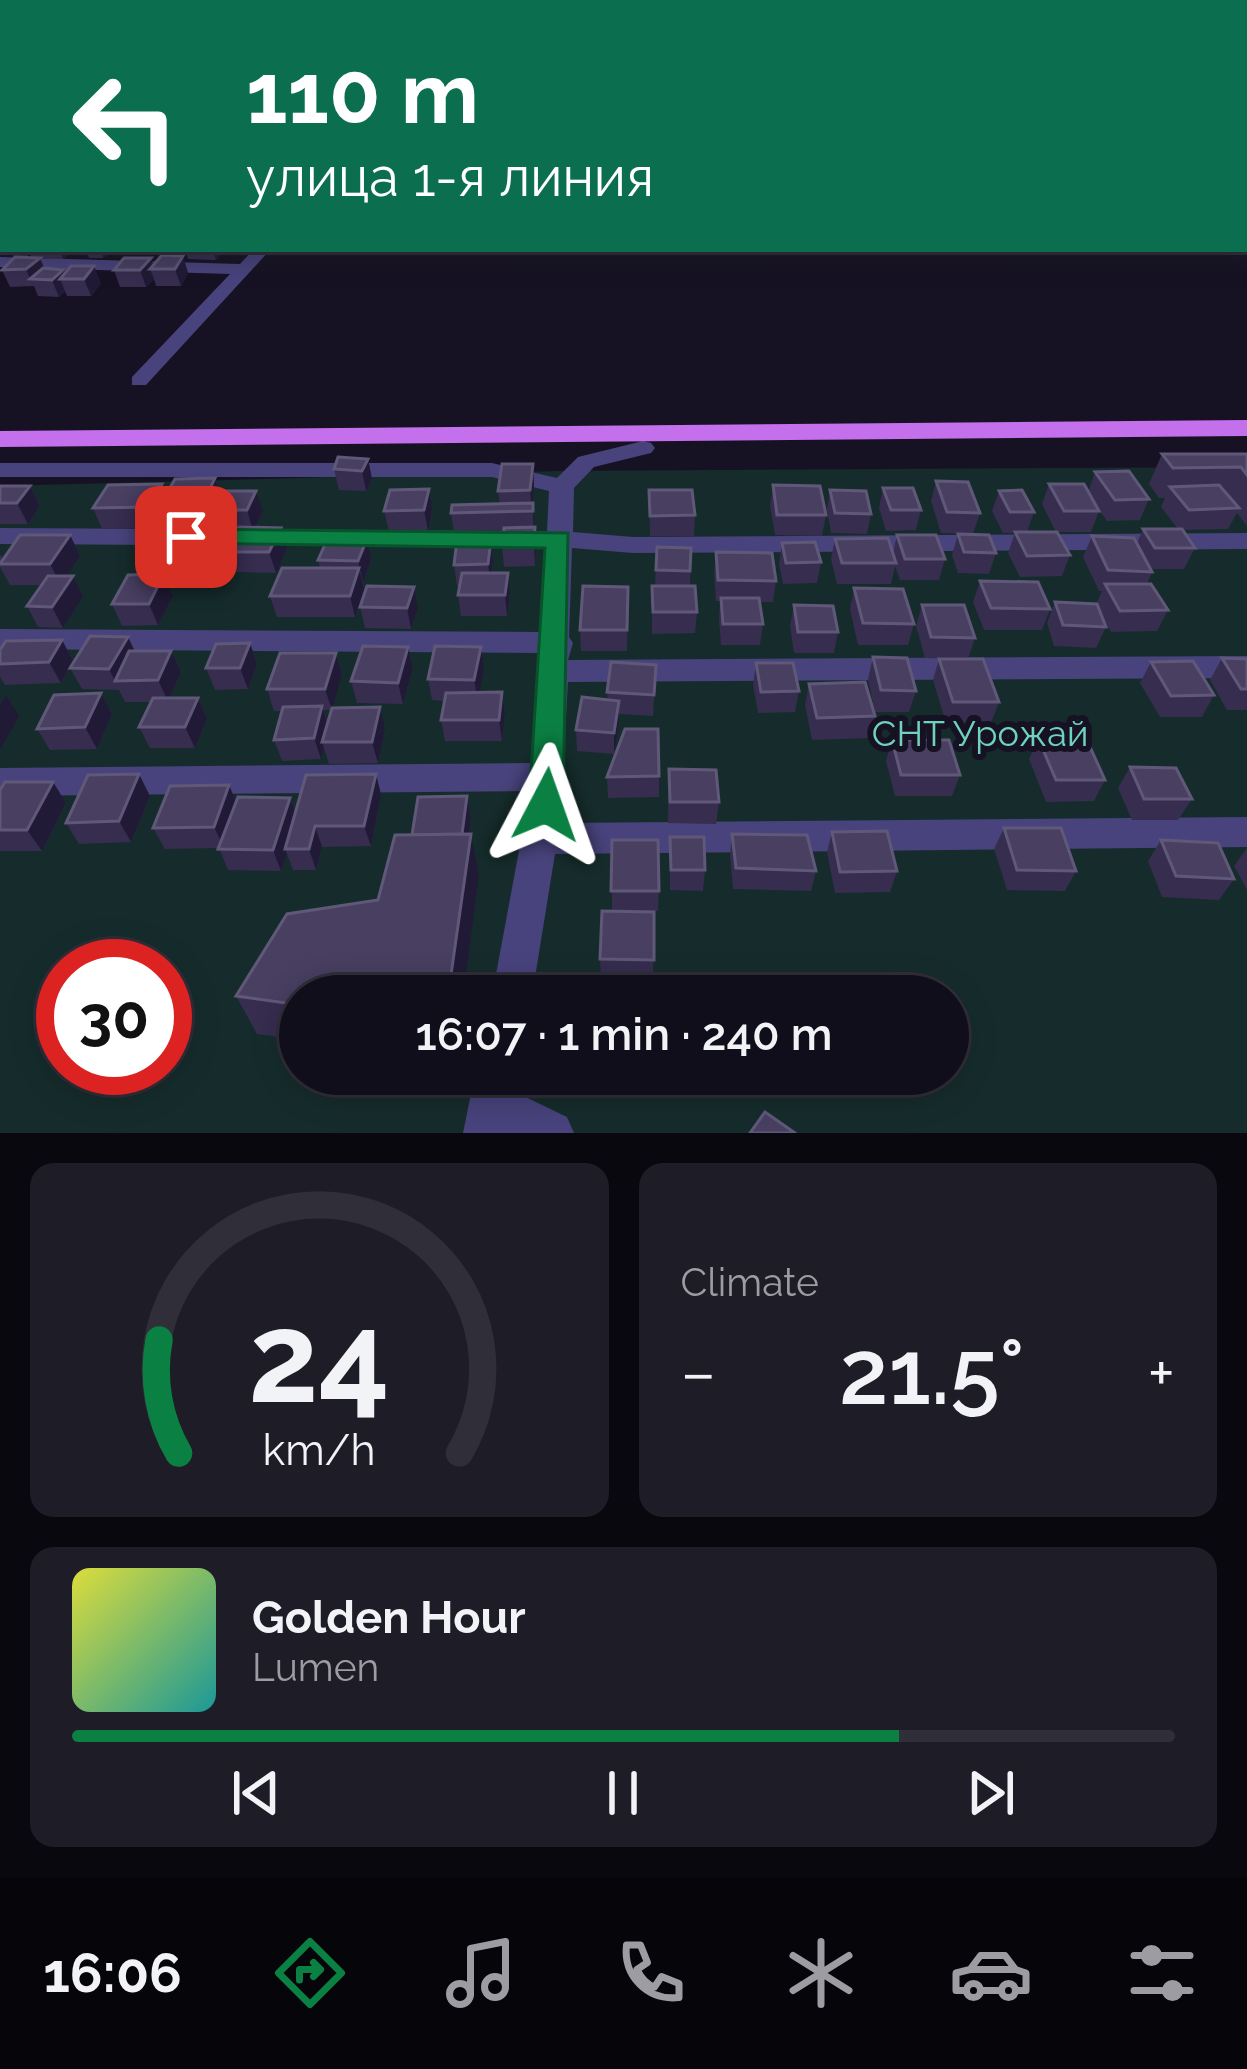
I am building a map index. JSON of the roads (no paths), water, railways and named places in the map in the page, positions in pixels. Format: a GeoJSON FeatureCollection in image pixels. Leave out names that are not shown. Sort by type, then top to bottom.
{"type":"FeatureCollection","features":[{"type":"Feature","properties":{"kind":"main road"},"geometry":{"type":"LineString","coordinates":[[0,439],[1247,428]]}},
{"type":"Feature","properties":{"kind":"main road"},"geometry":{"type":"LineString","coordinates":[[0,455],[1247,446]]}},
{"type":"Feature","properties":{"kind":"street"},"geometry":{"type":"LineString","coordinates":[[139,381],[259,252]]}},
{"type":"Feature","properties":{"kind":"street"},"geometry":{"type":"LineString","coordinates":[[0,262],[244,268]]}},
{"type":"Feature","properties":{"kind":"street"},"geometry":{"type":"LineString","coordinates":[[516,975],[545,807],[562,487],[586,462],[643,448]]}},
{"type":"Feature","properties":{"kind":"street"},"geometry":{"type":"LineString","coordinates":[[482,450],[539,461],[562,487]]}},
{"type":"Feature","properties":{"kind":"street"},"geometry":{"type":"LineString","coordinates":[[0,470],[492,470],[562,487]]}},
{"type":"Feature","properties":{"kind":"street"},"geometry":{"type":"LineString","coordinates":[[0,536],[559,539],[633,545],[1247,541]]}},
{"type":"Feature","properties":{"kind":"street"},"geometry":{"type":"LineString","coordinates":[[0,639],[556,657],[1247,667]]}},
{"type":"Feature","properties":{"kind":"street"},"geometry":{"type":"LineString","coordinates":[[0,782],[1247,832]]}},
{"type":"Feature","properties":{"kind":"street"},"geometry":{"type":"LineString","coordinates":[[492,1104],[551,1133]]}},
{"type":"Feature","properties":{"kind":"park label","name":"СНТ Урожай"},"geometry":{"type":"Point","coordinates":[980,733]}}]}
